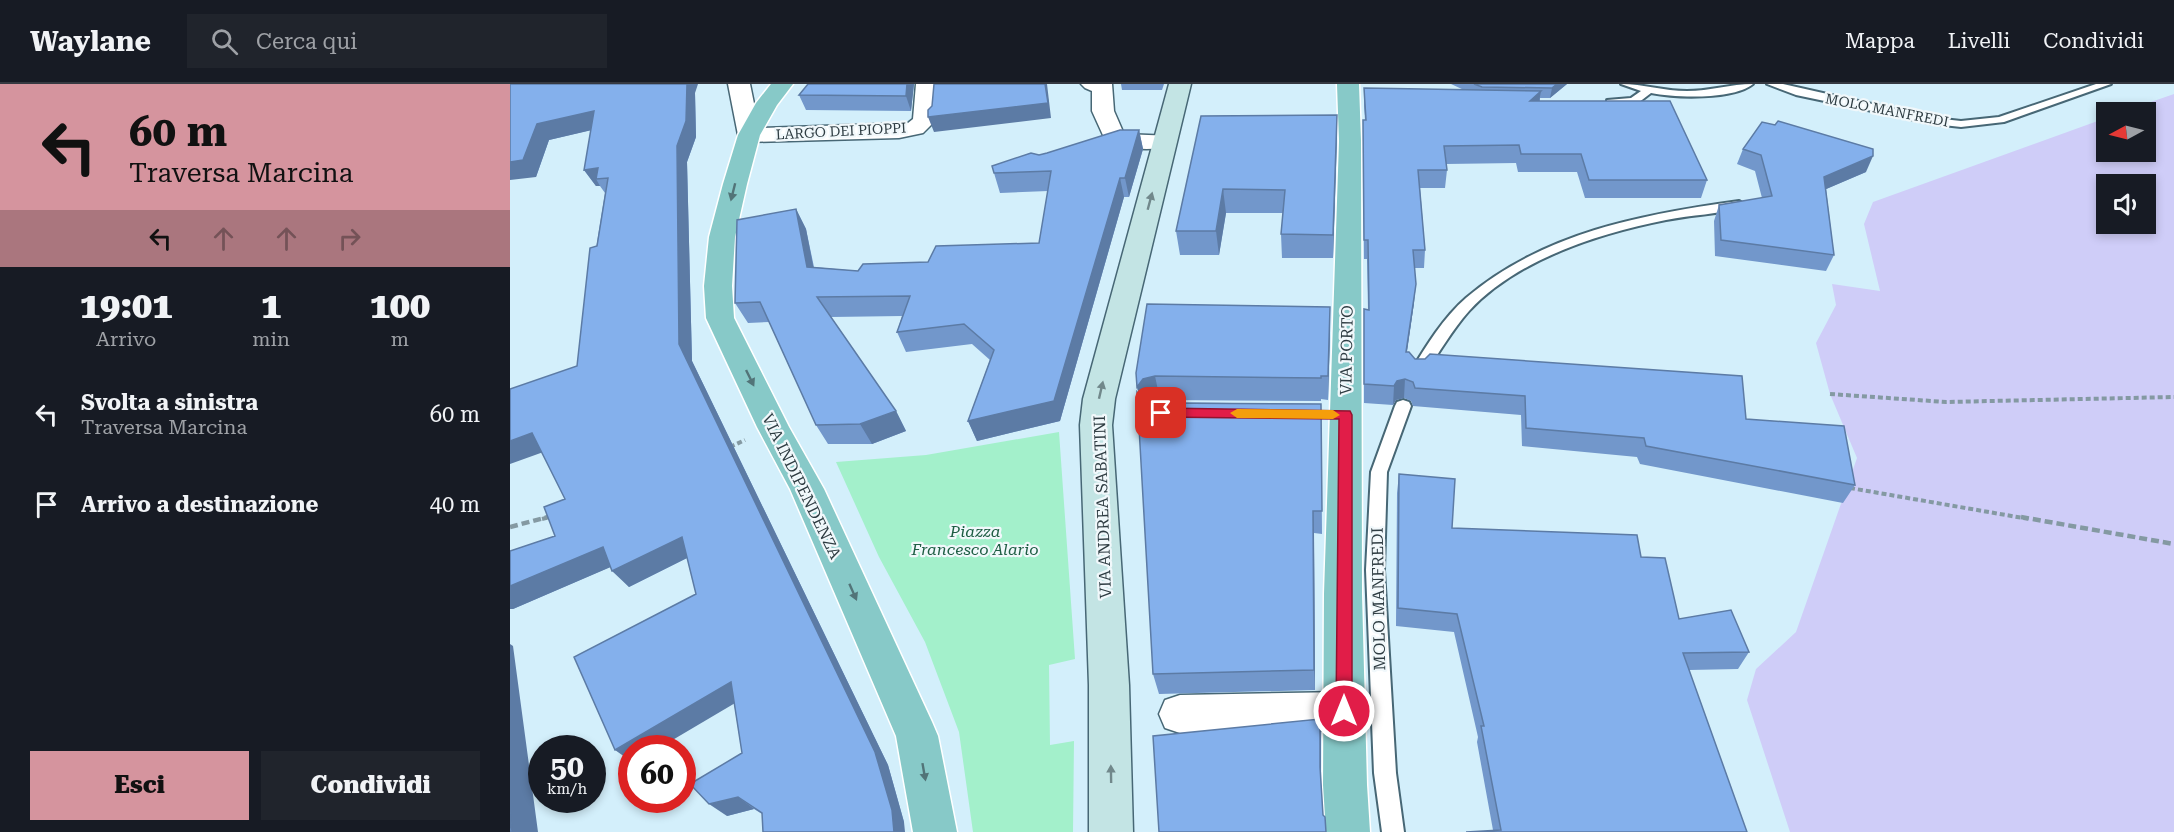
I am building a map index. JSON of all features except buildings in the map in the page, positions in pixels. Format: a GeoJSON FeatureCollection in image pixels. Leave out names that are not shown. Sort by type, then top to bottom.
{"type":"FeatureCollection","features":[{"type":"Feature","properties":{"kind":"main road","name":"VIA INDIPENDENZA"},"geometry":{"type":"LineString","coordinates":[[781,84],[766,103],[749,135],[722,237],[718,286],[720,318],[773,427],[807,489],[917,736],[935,832]]}},
{"type":"Feature","properties":{"kind":"main road","name":"VIA ANDREA SABATINI"},"geometry":{"type":"LineString","coordinates":[[1111,832],[1109,685],[1096,425],[1106,370],[1180,84]]}},
{"type":"Feature","properties":{"kind":"main road","name":"VIA PORTO"},"geometry":{"type":"LineString","coordinates":[[1348,832],[1344,711],[1362,471],[1334,415],[1352,95]]}},
{"type":"Feature","properties":{"kind":"street"},"geometry":{"type":"LineString","coordinates":[[739,86],[745,93],[758,94],[781,84]]}},
{"type":"Feature","properties":{"kind":"street","name":"LARGO DEI PIOPPI"},"geometry":{"type":"LineString","coordinates":[[749,135],[899,131],[924,121],[927,84]]}},
{"type":"Feature","properties":{"kind":"street"},"geometry":{"type":"LineString","coordinates":[[1084,107],[1084,95],[1092,84],[1103,87],[1105,90],[1103,111],[1115,139],[1110,144],[1166,141]]}},
{"type":"Feature","properties":{"kind":"street"},"geometry":{"type":"LineString","coordinates":[[739,86],[749,135]]}},
{"type":"Feature","properties":{"kind":"street"},"geometry":{"type":"LineString","coordinates":[[1180,714],[1344,711]]}},
{"type":"Feature","properties":{"kind":"lane"},"geometry":{"type":"LineString","coordinates":[[1626,84],[1702,100],[1748,84]]}},
{"type":"Feature","properties":{"kind":"lane","name":"MOLO MANFREDI"},"geometry":{"type":"LineString","coordinates":[[1772,84],[1796,92],[1934,121],[1960,124],[2000,120],[2106,84]]}},
{"type":"Feature","properties":{"kind":"lane"},"geometry":{"type":"LineString","coordinates":[[1603,103],[1634,101],[1649,90]]}},
{"type":"Feature","properties":{"kind":"lane"},"geometry":{"type":"LineString","coordinates":[[1418,371],[1469,303],[1509,272],[1564,246],[1630,223],[1670,214],[1754,203]]}},
{"type":"Feature","properties":{"kind":"lane","name":"MOLO MANFREDI"},"geometry":{"type":"LineString","coordinates":[[1393,832],[1385,772],[1375,570],[1362,471],[1403,406]]}},
{"type":"Feature","properties":{"kind":"path"},"geometry":{"type":"LineString","coordinates":[[1830,394],[1946,402],[2174,397]]}},
{"type":"Feature","properties":{"kind":"path"},"geometry":{"type":"LineString","coordinates":[[726,449],[773,427]]}},
{"type":"Feature","properties":{"kind":"path"},"geometry":{"type":"LineString","coordinates":[[1849,488],[2174,544]]}},
{"type":"Feature","properties":{"kind":"path"},"geometry":{"type":"LineString","coordinates":[[510,527],[553,517]]}},
{"type":"Feature","properties":{"kind":"green space","name":"Piazza Francesco Alario"},"geometry":{"type":"Polygon","coordinates":[[[1059,432],[1075,659],[1049,665],[1050,745],[1074,741],[1073,832],[973,832],[959,732],[925,642],[879,557],[836,462],[926,455],[1059,432]]]}},
{"type":"Feature","properties":{"kind":"water"},"geometry":{"type":"Polygon","coordinates":[[[2174,94],[2174,832],[1790,832],[1747,700],[1756,669],[1796,632],[1857,458],[1830,394],[1816,343],[1836,305],[1832,284],[1880,291],[1864,224],[1873,202],[2096,122],[2096,162],[2156,162],[2156,102],[2151,102],[2174,94]]]}},
{"type":"Feature","properties":{"kind":"slow traffic"},"geometry":{"type":"LineString","coordinates":[[1237,413],[1333,415]]}},
{"type":"Feature","properties":{"kind":"route"},"geometry":{"type":"LineString","coordinates":[[1161,413],[1345,415],[1344,711]]}}]}
